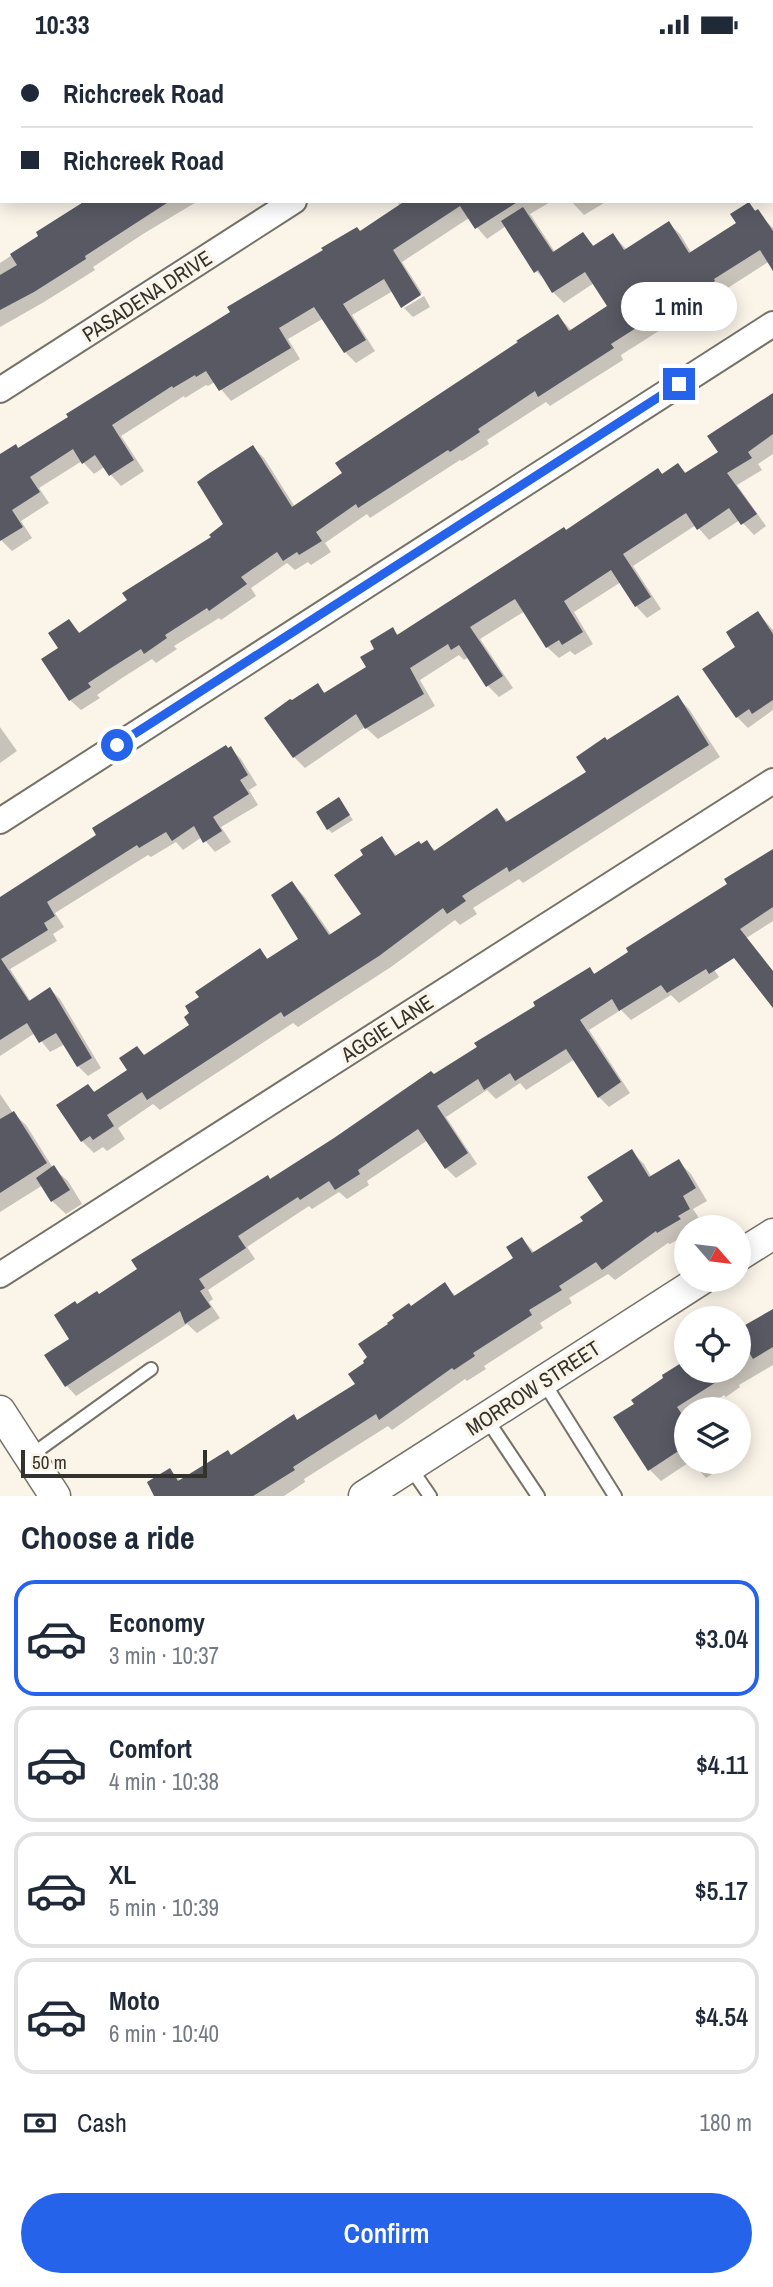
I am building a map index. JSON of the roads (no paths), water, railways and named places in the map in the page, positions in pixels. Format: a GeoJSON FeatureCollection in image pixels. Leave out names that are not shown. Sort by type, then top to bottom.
{"type":"FeatureCollection","features":[{"type":"Feature","properties":{"kind":"street","name":"PASADENA DRIVE"},"geometry":{"type":"LineString","coordinates":[[0,390],[291,203]]}},
{"type":"Feature","properties":{"kind":"street"},"geometry":{"type":"LineString","coordinates":[[0,821],[773,324]]}},
{"type":"Feature","properties":{"kind":"street","name":"AGGIE LANE"},"geometry":{"type":"LineString","coordinates":[[0,1275],[773,782]]}},
{"type":"Feature","properties":{"kind":"street"},"geometry":{"type":"LineString","coordinates":[[751,1248],[773,1234]]}},
{"type":"Feature","properties":{"kind":"street","name":"MORROW STREET"},"geometry":{"type":"LineString","coordinates":[[364,1496],[682,1292]]}},
{"type":"Feature","properties":{"kind":"street"},"geometry":{"type":"LineString","coordinates":[[0,1411],[55,1496]]}},
{"type":"Feature","properties":{"kind":"lane"},"geometry":{"type":"LineString","coordinates":[[29,1456],[151,1369]]}},
{"type":"Feature","properties":{"kind":"lane"},"geometry":{"type":"LineString","coordinates":[[543,1381],[615,1496]]}},
{"type":"Feature","properties":{"kind":"lane"},"geometry":{"type":"LineString","coordinates":[[486,1418],[538,1496]]}},
{"type":"Feature","properties":{"kind":"lane"},"geometry":{"type":"LineString","coordinates":[[410,1467],[430,1496]]}}]}
